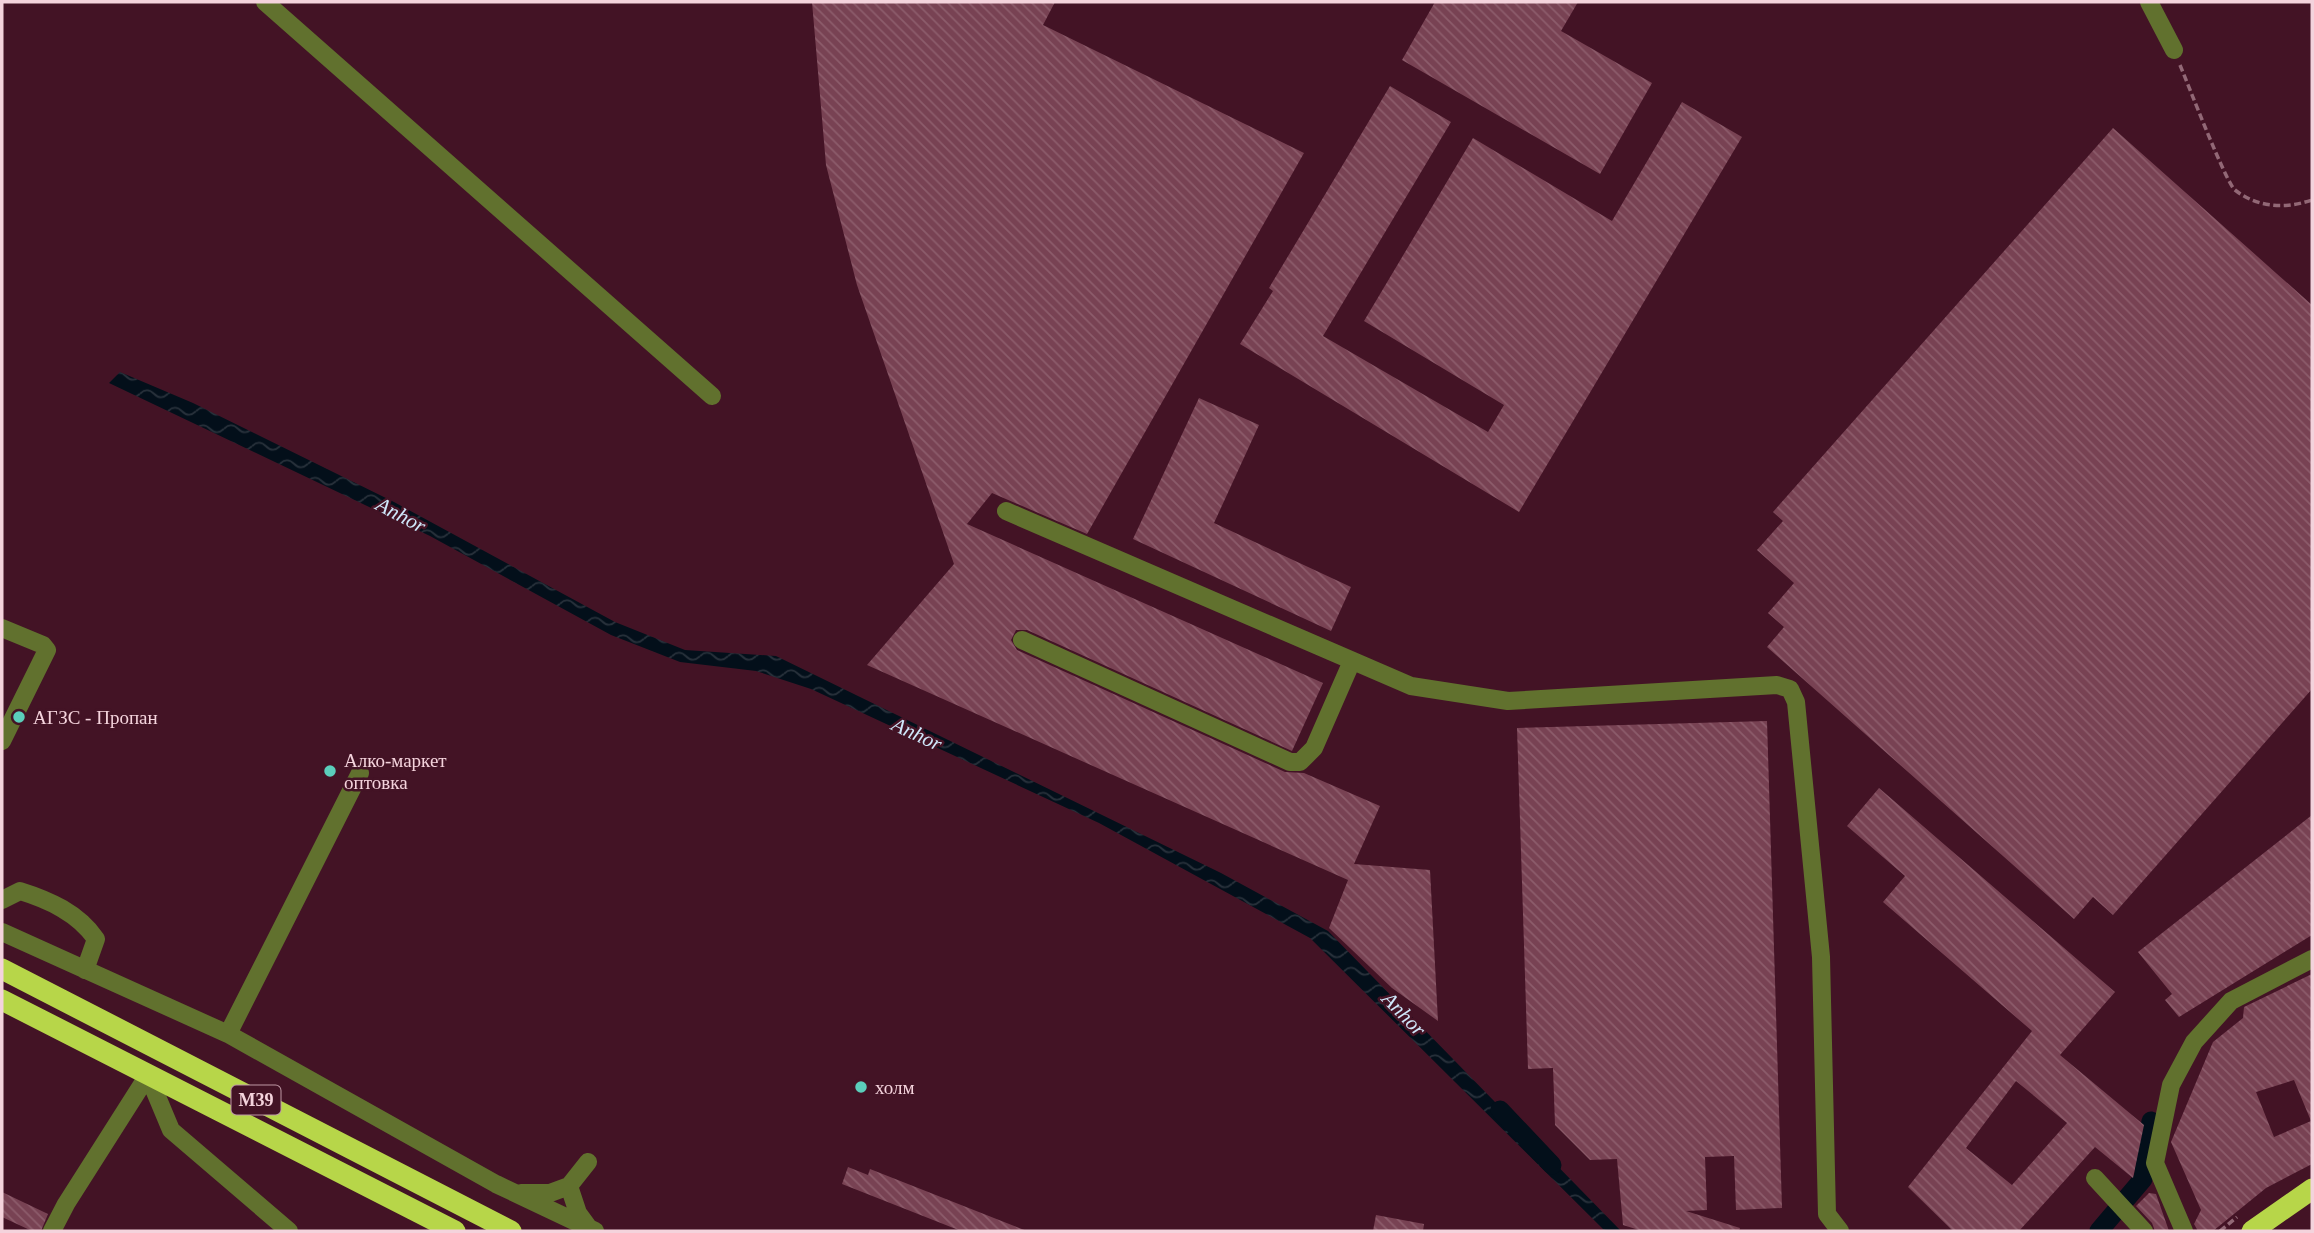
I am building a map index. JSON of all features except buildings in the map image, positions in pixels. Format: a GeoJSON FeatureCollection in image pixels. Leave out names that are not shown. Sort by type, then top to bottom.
{"type":"FeatureCollection","features":[{"type":"Feature","properties":{"kind":"highway","name":"M39"},"geometry":{"type":"LineString","coordinates":[[2,969],[511,1231]]}},
{"type":"Feature","properties":{"kind":"highway","name":"M39"},"geometry":{"type":"LineString","coordinates":[[2,1000],[455,1231]]}},
{"type":"Feature","properties":{"kind":"highway"},"geometry":{"type":"LineString","coordinates":[[2252,1231],[2312,1189]]}},
{"type":"Feature","properties":{"kind":"street"},"geometry":{"type":"LineString","coordinates":[[265,2],[712,396]]}},
{"type":"Feature","properties":{"kind":"street"},"geometry":{"type":"LineString","coordinates":[[2149,2],[2174,50]]}},
{"type":"Feature","properties":{"kind":"street"},"geometry":{"type":"LineString","coordinates":[[1006,511],[1411,687],[1508,701],[1777,685],[1790,689],[1796,702],[1821,957],[1827,1214],[1840,1231]]}},
{"type":"Feature","properties":{"kind":"street"},"geometry":{"type":"LineString","coordinates":[[2,628],[43,645],[47,650],[2,741]]}},
{"type":"Feature","properties":{"kind":"street"},"geometry":{"type":"LineString","coordinates":[[1022,640],[1290,762],[1300,762],[1314,748],[1352,661]]}},
{"type":"Feature","properties":{"kind":"street"},"geometry":{"type":"LineString","coordinates":[[228,1034],[360,773]]}},
{"type":"Feature","properties":{"kind":"street"},"geometry":{"type":"LineString","coordinates":[[2,900],[20,891],[51,900],[88,927],[96,939],[85,970]]}},
{"type":"Feature","properties":{"kind":"street","name":"M39"},"geometry":{"type":"LineString","coordinates":[[2,932],[228,1034],[514,1194],[592,1230]]}},
{"type":"Feature","properties":{"kind":"street"},"geometry":{"type":"LineString","coordinates":[[2184,1231],[2155,1163],[2171,1086],[2194,1042],[2231,1001],[2312,959]]}},
{"type":"Feature","properties":{"kind":"street"},"geometry":{"type":"LineString","coordinates":[[52,1231],[66,1204],[148,1074]]}},
{"type":"Feature","properties":{"kind":"street"},"geometry":{"type":"LineString","coordinates":[[148,1074],[171,1130],[289,1231]]}},
{"type":"Feature","properties":{"kind":"street"},"geometry":{"type":"LineString","coordinates":[[514,1194],[550,1193],[569,1186],[589,1161]]}},
{"type":"Feature","properties":{"kind":"street"},"geometry":{"type":"LineString","coordinates":[[2095,1178],[2144,1231]]}},
{"type":"Feature","properties":{"kind":"street"},"geometry":{"type":"LineString","coordinates":[[569,1186],[578,1213],[592,1230]]}},
{"type":"Feature","properties":{"kind":"path"},"geometry":{"type":"LineString","coordinates":[[2174,50],[2232,188],[2259,203],[2283,207],[2312,200]]}},
{"type":"Feature","properties":{"kind":"water"},"geometry":{"type":"Polygon","coordinates":[[[120,372],[193,403],[394,502],[615,622],[685,650],[776,656],[1221,873],[1328,931],[1621,1231],[1605,1231],[1310,938],[1099,823],[811,689],[756,671],[680,662],[611,635],[430,536],[109,383],[120,372]]]}},
{"type":"Feature","properties":{"kind":"waterway","name":"Anhor"},"geometry":{"type":"LineString","coordinates":[[1500,1110],[1552,1165]]}},
{"type":"Feature","properties":{"kind":"waterway","name":"Anhor"},"geometry":{"type":"LineString","coordinates":[[2099,1231],[2143,1179],[2151,1121]]}},
{"type":"Feature","properties":{"kind":"place","name":"АГЗС - Пропан"},"geometry":{"type":"Point","coordinates":[19,717]}},
{"type":"Feature","properties":{"kind":"place","name":"Алко-маркет оптовка"},"geometry":{"type":"Point","coordinates":[330,771]}},
{"type":"Feature","properties":{"kind":"place","name":"холм"},"geometry":{"type":"Point","coordinates":[861,1087]}}]}
